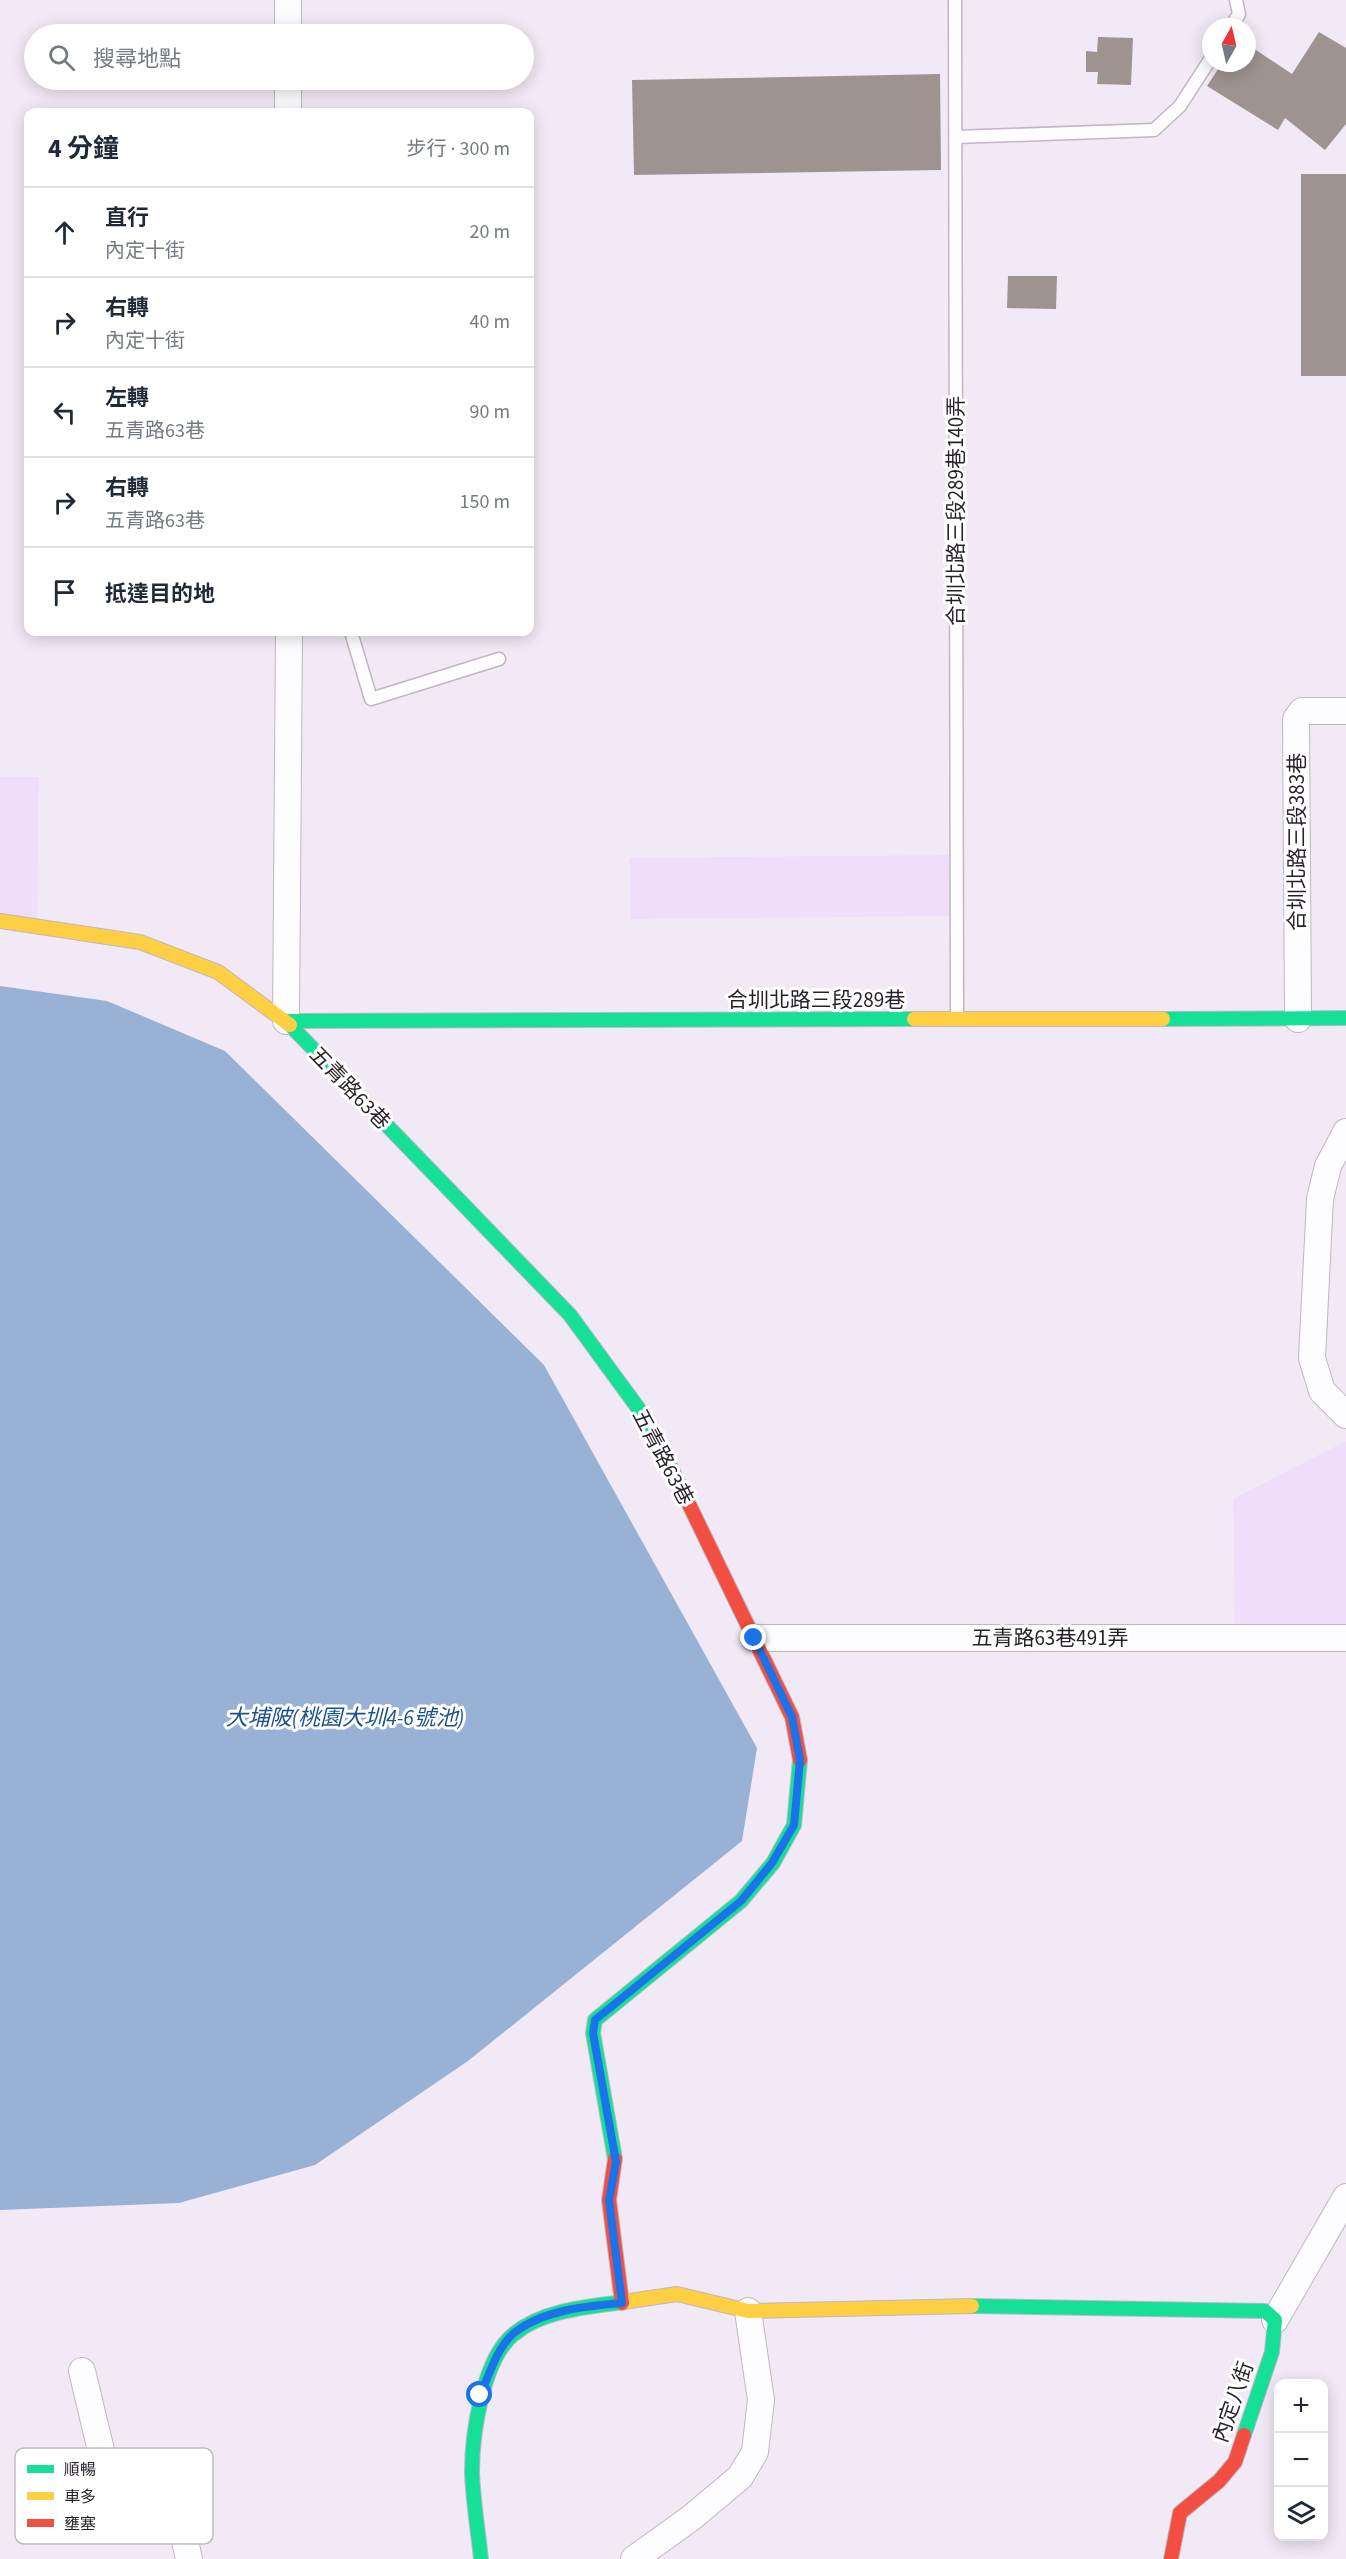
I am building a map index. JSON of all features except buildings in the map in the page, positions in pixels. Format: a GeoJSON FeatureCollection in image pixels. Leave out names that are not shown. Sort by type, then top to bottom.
{"type":"FeatureCollection","features":[{"type":"Feature","properties":{"kind":"street"},"geometry":{"type":"LineString","coordinates":[[288,0],[288,24]]}},
{"type":"Feature","properties":{"kind":"street"},"geometry":{"type":"LineString","coordinates":[[288,90],[288,108]]}},
{"type":"Feature","properties":{"kind":"street"},"geometry":{"type":"LineString","coordinates":[[286,1021],[289,636]]}},
{"type":"Feature","properties":{"kind":"street","name":"合圳北路三段383巷"},"geometry":{"type":"LineString","coordinates":[[1298,1019],[1296,720],[1302,711],[1346,711]]}},
{"type":"Feature","properties":{"kind":"street","name":"五青路63巷"},"geometry":{"type":"LineString","coordinates":[[0,921],[140,942],[218,972],[286,1021],[570,1315],[649,1423],[792,1717],[800,1760],[794,1825],[772,1863],[741,1901],[595,2020],[593,2033],[616,2162],[609,2200],[622,2303]]}},
{"type":"Feature","properties":{"kind":"street","name":"合圳北路三段289巷"},"geometry":{"type":"LineString","coordinates":[[286,1021],[957,1021],[1346,1018]]}},
{"type":"Feature","properties":{"kind":"street"},"geometry":{"type":"LineString","coordinates":[[1346,1132],[1328,1166],[1320,1198],[1312,1358],[1322,1391],[1346,1415]]}},
{"type":"Feature","properties":{"kind":"street","name":"五青路63巷491弄"},"geometry":{"type":"LineString","coordinates":[[754,1638],[1346,1638]]}},
{"type":"Feature","properties":{"kind":"street"},"geometry":{"type":"LineString","coordinates":[[481,2559],[472,2471],[480,2395],[496,2358],[513,2334],[550,2315],[592,2306],[677,2294],[748,2311],[1014,2305],[1270,2316],[1346,2197]]}},
{"type":"Feature","properties":{"kind":"street"},"geometry":{"type":"LineString","coordinates":[[634,2559],[691,2518],[740,2476],[755,2452],[761,2400],[748,2311]]}},
{"type":"Feature","properties":{"kind":"street","name":"內定八街"},"geometry":{"type":"LineString","coordinates":[[1171,2559],[1180,2513],[1219,2481],[1235,2462],[1272,2352],[1270,2316]]}},
{"type":"Feature","properties":{"kind":"street"},"geometry":{"type":"LineString","coordinates":[[82,2371],[100,2448]]}},
{"type":"Feature","properties":{"kind":"street"},"geometry":{"type":"LineString","coordinates":[[186,2544],[189,2559]]}},
{"type":"Feature","properties":{"kind":"lane","name":"合圳北路三段289巷140弄"},"geometry":{"type":"LineString","coordinates":[[955,0],[957,1021]]}},
{"type":"Feature","properties":{"kind":"lane"},"geometry":{"type":"LineString","coordinates":[[1236,0],[1239,14],[1237,18]]}},
{"type":"Feature","properties":{"kind":"lane"},"geometry":{"type":"LineString","coordinates":[[956,137],[1154,130],[1180,106],[1202,72]]}},
{"type":"Feature","properties":{"kind":"lane"},"geometry":{"type":"LineString","coordinates":[[352,636],[371,699],[499,659]]}},
{"type":"Feature","properties":{"kind":"shaded area"},"geometry":{"type":"Polygon","coordinates":[[[0,777],[39,777],[37,925],[0,919],[0,777]]]}},
{"type":"Feature","properties":{"kind":"shaded area"},"geometry":{"type":"Polygon","coordinates":[[[953,855],[953,916],[630,919],[630,858],[953,855]]]}},
{"type":"Feature","properties":{"kind":"shaded area"},"geometry":{"type":"Polygon","coordinates":[[[1346,1441],[1346,1629],[1235,1631],[1233,1499],[1346,1441]]]}},
{"type":"Feature","properties":{"kind":"water","name":"大埔陂(桃園大圳4-6號池)"},"geometry":{"type":"Polygon","coordinates":[[[0,986],[107,1001],[225,1051],[544,1365],[757,1748],[742,1841],[468,2061],[315,2165],[179,2203],[0,2210],[0,986]]]}},
{"type":"Feature","properties":{"kind":"traffic: fast"},"geometry":{"type":"LineString","coordinates":[[1163,1019],[1346,1018]]}},
{"type":"Feature","properties":{"kind":"traffic: fast"},"geometry":{"type":"LineString","coordinates":[[286,1021],[914,1019]]}},
{"type":"Feature","properties":{"kind":"traffic: fast"},"geometry":{"type":"LineString","coordinates":[[290,1025],[570,1315],[649,1423],[684,1494]]}},
{"type":"Feature","properties":{"kind":"traffic: fast"},"geometry":{"type":"LineString","coordinates":[[615,2159],[593,2033],[595,2020],[741,1901],[773,1863],[794,1825],[800,1760]]}},
{"type":"Feature","properties":{"kind":"traffic: fast"},"geometry":{"type":"LineString","coordinates":[[481,2559],[473,2494],[474,2438],[481,2398],[494,2360],[503,2345],[514,2334],[538,2320],[566,2311],[623,2302]]}},
{"type":"Feature","properties":{"kind":"traffic: fast"},"geometry":{"type":"LineString","coordinates":[[972,2306],[1265,2311],[1275,2320],[1272,2352],[1244,2435]]}},
{"type":"Feature","properties":{"kind":"traffic: slow"},"geometry":{"type":"LineString","coordinates":[[0,921],[140,942],[218,972],[290,1025]]}},
{"type":"Feature","properties":{"kind":"traffic: slow"},"geometry":{"type":"LineString","coordinates":[[914,1019],[1163,1019]]}},
{"type":"Feature","properties":{"kind":"traffic: slow"},"geometry":{"type":"LineString","coordinates":[[623,2302],[677,2294],[748,2311],[972,2306]]}},
{"type":"Feature","properties":{"kind":"traffic: jam"},"geometry":{"type":"LineString","coordinates":[[684,1494],[792,1717],[800,1760]]}},
{"type":"Feature","properties":{"kind":"traffic: jam"},"geometry":{"type":"LineString","coordinates":[[615,2159],[609,2200],[622,2303]]}},
{"type":"Feature","properties":{"kind":"traffic: jam"},"geometry":{"type":"LineString","coordinates":[[1171,2559],[1180,2513],[1219,2481],[1235,2462],[1244,2435]]}},
{"type":"Feature","properties":{"kind":"route"},"geometry":{"type":"LineString","coordinates":[[480,2395],[496,2358],[513,2334],[550,2315],[592,2306],[622,2303],[609,2200],[616,2162],[593,2033],[595,2020],[741,1901],[772,1863],[794,1825],[800,1760],[792,1717],[754,1638]]}}]}
